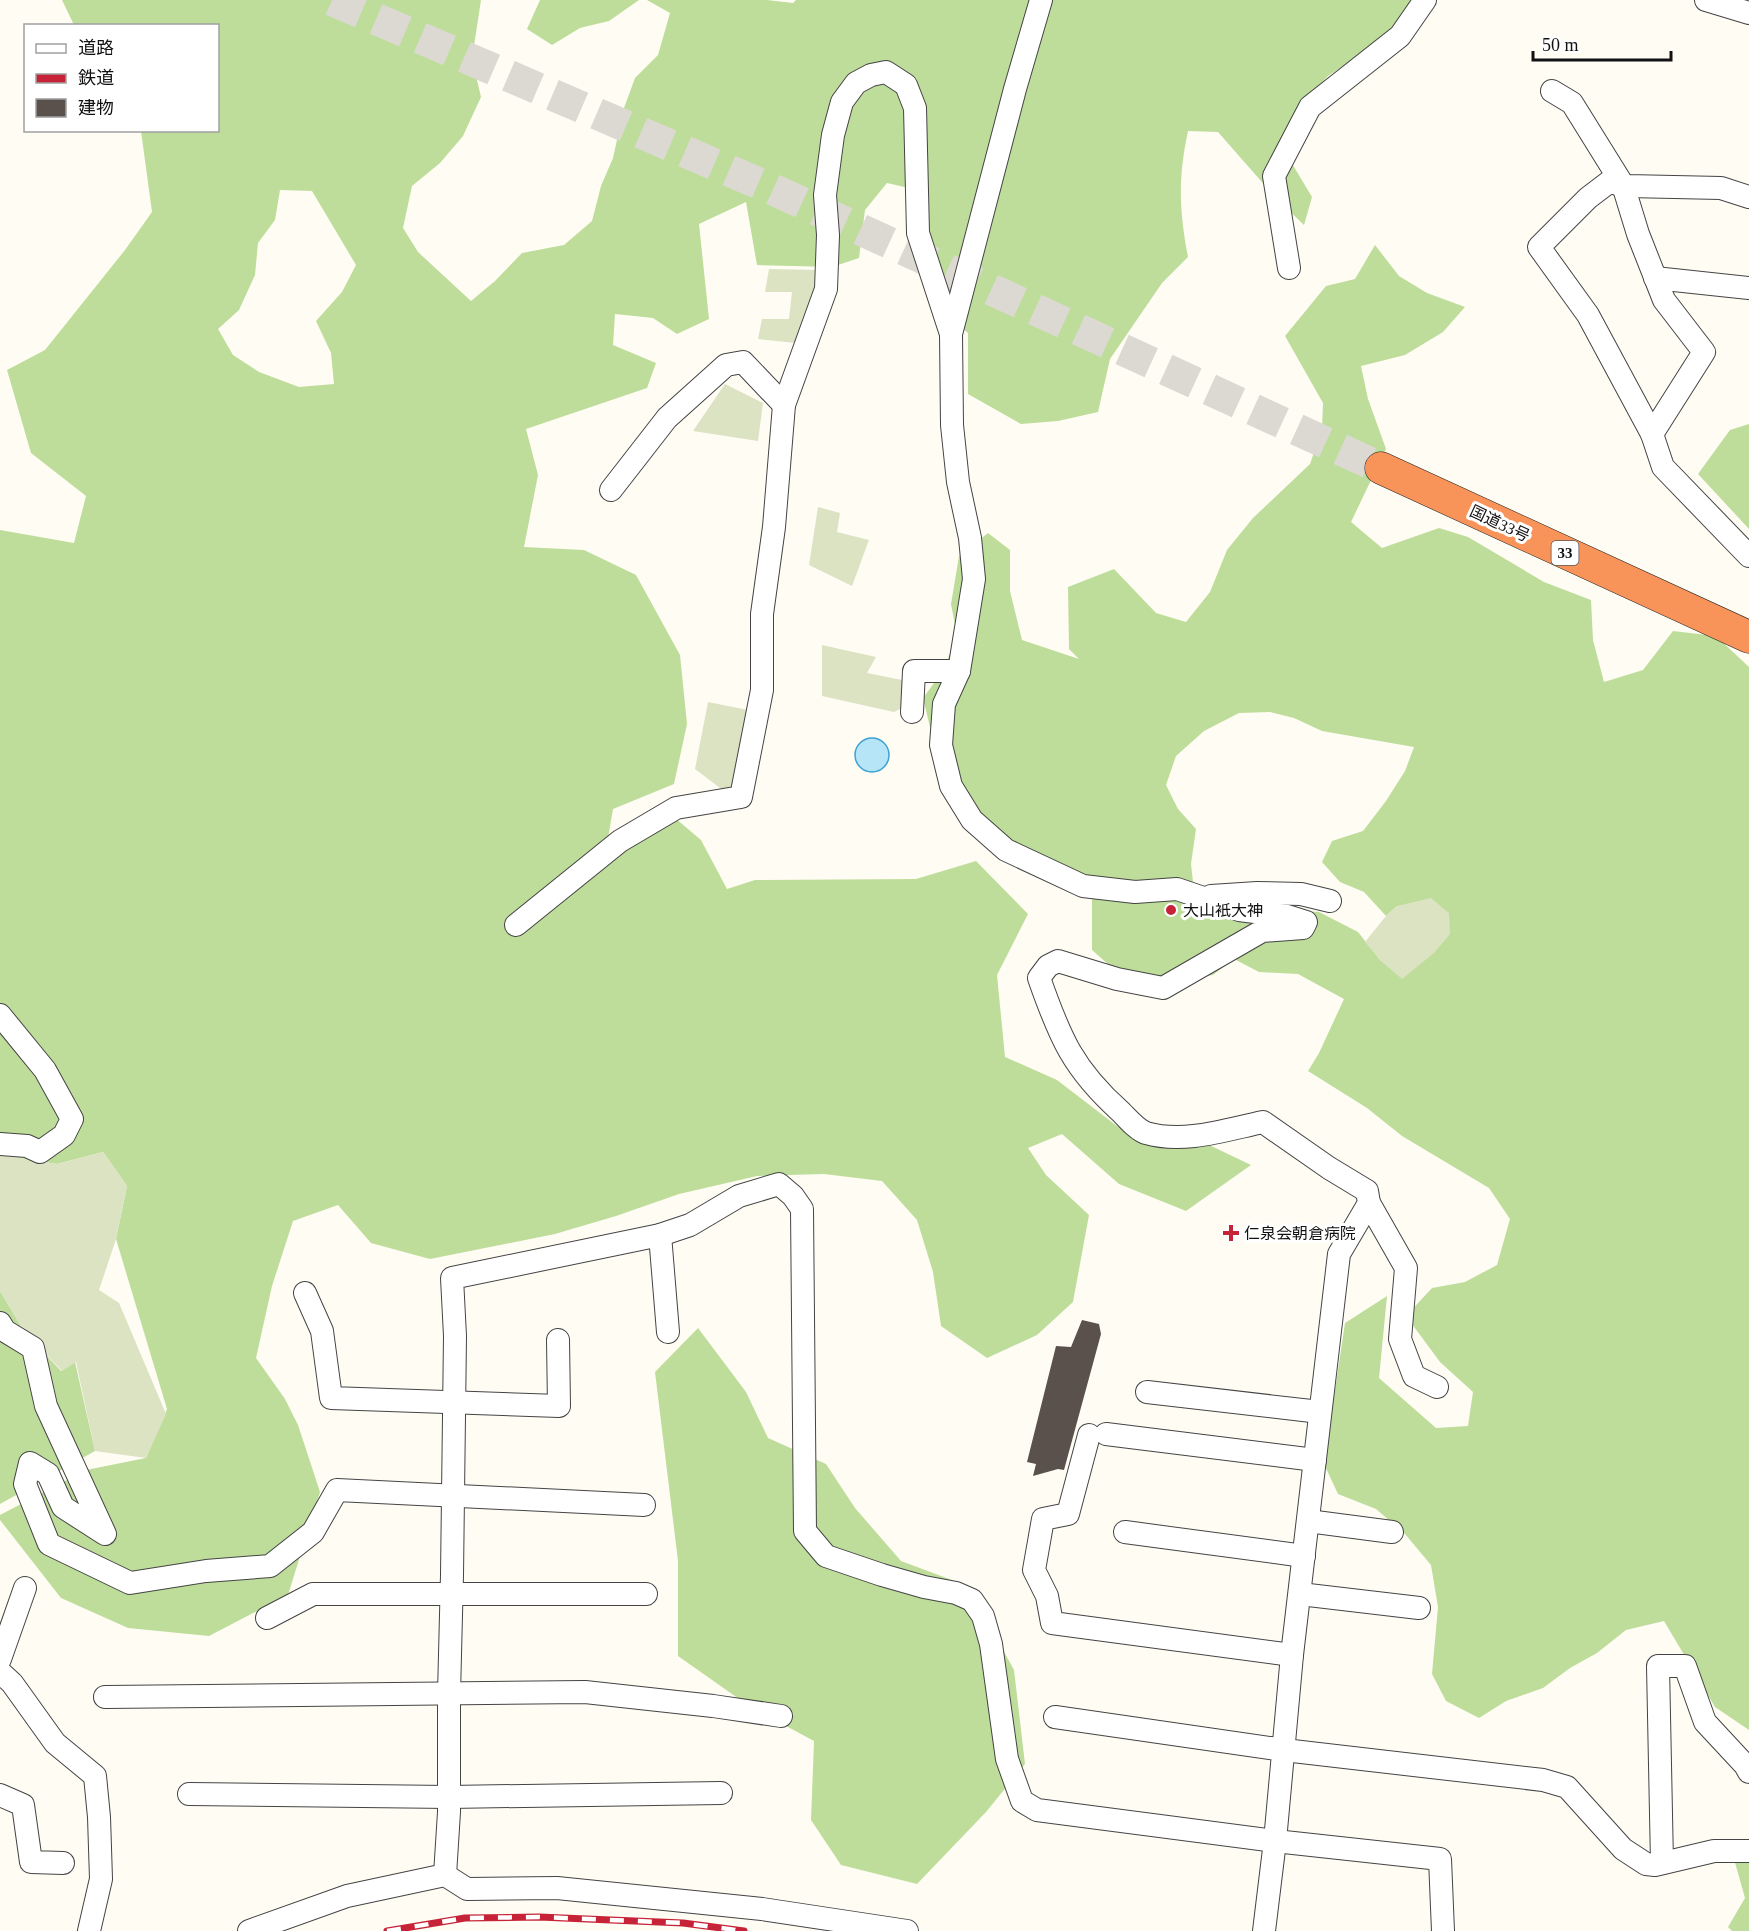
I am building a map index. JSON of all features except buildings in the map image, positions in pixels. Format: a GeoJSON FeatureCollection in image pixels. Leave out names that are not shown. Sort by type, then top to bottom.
{"type":"FeatureCollection","features":[{"type":"Feature","properties":{"kind":"highway","name":"国道33号"},"geometry":{"type":"LineString","coordinates":[[1382,468],[1749,638]]}},
{"type":"Feature","properties":{"kind":"street"},"geometry":{"type":"LineString","coordinates":[[1041,0],[1015,89],[951,334],[952,425],[958,482],[970,538],[974,579],[959,671],[944,705],[941,745],[951,786],[972,820],[1006,850],[1083,886],[1135,892],[1176,889],[1239,910],[1287,916],[1306,922],[1303,928],[1262,931],[1163,988],[1117,979],[1058,961],[1048,966],[1039,978],[1053,1019],[1067,1049],[1083,1074],[1098,1092],[1143,1132],[1168,1136],[1200,1136],[1263,1122],[1329,1168],[1368,1191],[1369,1203],[1406,1268],[1400,1340],[1414,1376],[1437,1387]]}},
{"type":"Feature","properties":{"kind":"street"},"geometry":{"type":"LineString","coordinates":[[1289,268],[1274,176],[1310,107],[1400,36],[1425,0]]}},
{"type":"Feature","properties":{"kind":"street"},"geometry":{"type":"LineString","coordinates":[[1706,0],[1749,13]]}},
{"type":"Feature","properties":{"kind":"street"},"geometry":{"type":"LineString","coordinates":[[516,925],[621,841],[676,808],[741,797],[762,690],[762,614],[774,527],[784,405],[826,289],[828,236],[825,195],[833,135],[842,102],[856,83],[871,75],[886,72],[906,85],[915,108],[918,233],[951,334]]}},
{"type":"Feature","properties":{"kind":"street"},"geometry":{"type":"LineString","coordinates":[[1552,91],[1572,103],[1623,185],[1664,300],[1704,352],[1652,434]]}},
{"type":"Feature","properties":{"kind":"street"},"geometry":{"type":"LineString","coordinates":[[1749,198],[1721,188],[1623,185],[1610,182],[1588,198],[1539,247],[1588,315],[1652,434],[1663,467],[1749,556]]}},
{"type":"Feature","properties":{"kind":"street"},"geometry":{"type":"LineString","coordinates":[[1655,278],[1749,288]]}},
{"type":"Feature","properties":{"kind":"street"},"geometry":{"type":"LineString","coordinates":[[611,490],[667,418],[726,365],[743,362],[784,405]]}},
{"type":"Feature","properties":{"kind":"street"},"geometry":{"type":"LineString","coordinates":[[912,712],[914,671],[959,671]]}},
{"type":"Feature","properties":{"kind":"street"},"geometry":{"type":"LineString","coordinates":[[1200,897],[1257,893],[1301,894],[1330,901]]}},
{"type":"Feature","properties":{"kind":"street"},"geometry":{"type":"LineString","coordinates":[[0,1015],[45,1070],[72,1119],[64,1135],[40,1152],[27,1146],[0,1144]]}},
{"type":"Feature","properties":{"kind":"street"},"geometry":{"type":"LineString","coordinates":[[446,1875],[455,1336],[452,1278],[660,1235],[690,1225],[739,1196],[779,1184],[794,1196],[802,1209],[805,1531],[826,1556],[924,1587],[956,1593],[972,1600],[983,1616],[991,1644],[1007,1759],[1022,1802],[1037,1810],[1275,1841],[1440,1859],[1443,1931]]}},
{"type":"Feature","properties":{"kind":"street"},"geometry":{"type":"LineString","coordinates":[[1264,1931],[1275,1841],[1292,1655],[1339,1254],[1369,1203]]}},
{"type":"Feature","properties":{"kind":"street"},"geometry":{"type":"LineString","coordinates":[[660,1235],[669,1332]]}},
{"type":"Feature","properties":{"kind":"street"},"geometry":{"type":"LineString","coordinates":[[305,1293],[322,1331],[331,1398],[559,1406],[558,1340]]}},
{"type":"Feature","properties":{"kind":"street"},"geometry":{"type":"LineString","coordinates":[[0,1323],[4,1331],[33,1348],[46,1406],[105,1534],[63,1507],[48,1474],[30,1463],[25,1484],[50,1544],[130,1583],[206,1571],[270,1566],[313,1532],[337,1490],[644,1505]]}},
{"type":"Feature","properties":{"kind":"street"},"geometry":{"type":"LineString","coordinates":[[1147,1392],[1320,1412]]}},
{"type":"Feature","properties":{"kind":"street"},"geometry":{"type":"LineString","coordinates":[[1292,1655],[1052,1623],[1047,1596],[1034,1570],[1042,1519],[1068,1514],[1098,1434],[1315,1460]]}},
{"type":"Feature","properties":{"kind":"street"},"geometry":{"type":"LineString","coordinates":[[1308,1521],[1392,1532]]}},
{"type":"Feature","properties":{"kind":"street"},"geometry":{"type":"LineString","coordinates":[[1125,1532],[1304,1556]]}},
{"type":"Feature","properties":{"kind":"street"},"geometry":{"type":"LineString","coordinates":[[0,1659],[25,1588]]}},
{"type":"Feature","properties":{"kind":"street"},"geometry":{"type":"LineString","coordinates":[[267,1618],[313,1594],[646,1594]]}},
{"type":"Feature","properties":{"kind":"street"},"geometry":{"type":"LineString","coordinates":[[1300,1594],[1419,1608]]}},
{"type":"Feature","properties":{"kind":"street"},"geometry":{"type":"LineString","coordinates":[[1662,1863],[1658,1666],[1685,1666],[1705,1722],[1749,1772]]}},
{"type":"Feature","properties":{"kind":"street"},"geometry":{"type":"LineString","coordinates":[[0,1672],[12,1683],[55,1743],[95,1776],[101,1879],[89,1931]]}},
{"type":"Feature","properties":{"kind":"street"},"geometry":{"type":"LineString","coordinates":[[105,1697],[585,1692],[782,1716]]}},
{"type":"Feature","properties":{"kind":"street"},"geometry":{"type":"LineString","coordinates":[[1055,1717],[1284,1750],[1543,1780],[1567,1787],[1623,1849],[1646,1864],[1655,1865],[1714,1851],[1749,1851]]}},
{"type":"Feature","properties":{"kind":"street"},"geometry":{"type":"LineString","coordinates":[[189,1794],[449,1797],[721,1793]]}},
{"type":"Feature","properties":{"kind":"street"},"geometry":{"type":"LineString","coordinates":[[0,1795],[23,1805],[31,1862],[63,1863]]}},
{"type":"Feature","properties":{"kind":"street"},"geometry":{"type":"LineString","coordinates":[[249,1931],[347,1896],[446,1875],[467,1889],[556,1888],[762,1909],[907,1931]]}},
{"type":"Feature","properties":{"kind":"green space"},"geometry":{"type":"Polygon","coordinates":[[[62,0],[481,0],[472,59],[481,97],[463,136],[440,163],[412,186],[403,228],[418,252],[471,301],[495,281],[522,253],[564,245],[592,221],[601,186],[613,158],[624,108],[635,78],[658,55],[670,13],[647,0],[767,0],[793,3],[796,0],[1421,0],[1382,40],[1328,76],[1294,113],[1288,157],[1312,197],[1304,225],[1276,198],[1218,132],[1188,131],[1181,194],[1188,257],[1162,283],[1110,359],[1098,412],[1058,421],[1021,424],[968,394],[968,333],[937,308],[917,190],[887,183],[865,210],[859,258],[832,267],[757,265],[746,202],[699,224],[709,319],[677,334],[653,318],[615,314],[613,345],[656,363],[647,388],[526,429],[538,475],[524,547],[584,550],[636,575],[680,655],[687,724],[674,784],[613,809],[607,844],[675,818],[701,840],[727,889],[755,880],[916,879],[976,861],[1028,914],[997,975],[1005,1057],[1057,1080],[1117,1126],[1161,1144],[1205,1143],[1251,1165],[1186,1211],[1119,1184],[1062,1134],[1028,1148],[1046,1175],[1089,1215],[1073,1302],[1037,1335],[987,1358],[941,1326],[933,1272],[917,1220],[882,1181],[824,1174],[757,1176],[679,1194],[555,1234],[430,1259],[371,1243],[338,1205],[293,1221],[272,1286],[256,1358],[285,1399],[298,1425],[320,1492],[288,1595],[209,1636],[128,1628],[61,1598],[0,1520],[0,1515],[86,1470],[146,1458],[167,1409],[116,1239],[127,1186],[103,1152],[57,1164],[0,1155],[0,530],[74,543],[86,496],[31,453],[7,370],[45,350],[125,250],[152,212],[141,132],[219,132],[219,24],[74,24],[62,0]],[[280,190],[275,220],[258,243],[255,275],[239,310],[218,329],[233,355],[259,372],[299,387],[334,384],[331,353],[316,321],[342,292],[356,265],[312,191],[280,190]]]}},
{"type":"Feature","properties":{"kind":"green space"},"geometry":{"type":"Polygon","coordinates":[[[540,0],[639,0],[609,21],[580,28],[552,45],[527,29],[540,0]]]}},
{"type":"Feature","properties":{"kind":"green space"},"geometry":{"type":"Polygon","coordinates":[[[1375,245],[1399,276],[1427,293],[1465,307],[1443,332],[1405,355],[1361,366],[1368,399],[1386,449],[1351,522],[1382,548],[1439,528],[1468,537],[1544,582],[1591,600],[1593,640],[1604,682],[1643,670],[1673,631],[1716,636],[1749,667],[1749,1730],[1715,1707],[1664,1621],[1626,1630],[1597,1653],[1570,1668],[1543,1688],[1506,1701],[1479,1718],[1446,1701],[1432,1674],[1438,1607],[1431,1565],[1405,1534],[1376,1509],[1338,1494],[1324,1464],[1345,1323],[1387,1296],[1379,1378],[1436,1428],[1468,1426],[1473,1392],[1440,1362],[1406,1316],[1432,1288],[1465,1282],[1497,1265],[1510,1219],[1489,1188],[1402,1136],[1367,1108],[1308,1071],[1344,999],[1298,974],[1259,972],[1234,959],[1213,975],[1164,984],[1118,973],[1092,950],[1092,897],[1027,850],[979,824],[943,781],[923,698],[943,671],[957,635],[951,604],[959,556],[988,533],[1010,550],[1010,591],[1022,640],[1079,659],[1069,649],[1068,587],[1114,569],[1156,613],[1186,622],[1210,592],[1227,550],[1253,518],[1310,464],[1322,429],[1323,403],[1285,336],[1326,286],[1355,279],[1375,245]],[[1270,712],[1239,713],[1204,731],[1176,756],[1166,785],[1178,809],[1196,829],[1191,864],[1194,891],[1272,908],[1319,912],[1358,932],[1381,961],[1397,906],[1386,916],[1364,892],[1340,882],[1322,862],[1332,841],[1363,831],[1405,771],[1414,747],[1322,731],[1294,718],[1270,712]]]}},
{"type":"Feature","properties":{"kind":"green space"},"geometry":{"type":"Polygon","coordinates":[[[769,269],[821,270],[805,344],[758,339],[762,319],[789,319],[792,292],[765,292],[769,269]]]}},
{"type":"Feature","properties":{"kind":"green space"},"geometry":{"type":"Polygon","coordinates":[[[725,384],[763,403],[758,441],[693,431],[725,384]]]}},
{"type":"Feature","properties":{"kind":"green space"},"geometry":{"type":"Polygon","coordinates":[[[1749,424],[1749,529],[1698,474],[1730,430],[1749,424]]]}},
{"type":"Feature","properties":{"kind":"green space"},"geometry":{"type":"Polygon","coordinates":[[[818,507],[840,513],[837,532],[869,540],[852,586],[809,565],[818,507]]]}},
{"type":"Feature","properties":{"kind":"green space"},"geometry":{"type":"Polygon","coordinates":[[[822,645],[876,657],[867,673],[907,681],[904,707],[894,712],[822,696],[822,645]]]}},
{"type":"Feature","properties":{"kind":"green space"},"geometry":{"type":"Polygon","coordinates":[[[708,702],[753,711],[737,794],[728,794],[695,769],[708,702]]]}},
{"type":"Feature","properties":{"kind":"green space"},"geometry":{"type":"Polygon","coordinates":[[[1431,898],[1449,913],[1450,934],[1434,953],[1402,979],[1381,961],[1365,942],[1397,906],[1431,898]]]}},
{"type":"Feature","properties":{"kind":"green space"},"geometry":{"type":"Polygon","coordinates":[[[103,1152],[127,1186],[116,1239],[99,1290],[119,1303],[166,1414],[146,1458],[95,1451],[76,1362],[62,1371],[24,1331],[0,1291],[0,1155],[57,1164],[103,1152]]]}},
{"type":"Feature","properties":{"kind":"green space"},"geometry":{"type":"Polygon","coordinates":[[[0,1291],[24,1331],[61,1371],[75,1362],[95,1451],[0,1504],[0,1291]]]}},
{"type":"Feature","properties":{"kind":"green space"},"geometry":{"type":"Polygon","coordinates":[[[698,1328],[746,1392],[768,1438],[826,1464],[855,1508],[901,1561],[968,1586],[1014,1670],[1025,1764],[986,1812],[917,1884],[841,1865],[811,1820],[814,1741],[749,1706],[678,1656],[678,1561],[655,1372],[698,1328]]]}},
{"type":"Feature","properties":{"kind":"green space"},"geometry":{"type":"Polygon","coordinates":[[[1749,1851],[1749,1931],[1732,1931],[1728,1927],[1745,1898],[1734,1859],[1749,1851]]]}},
{"type":"Feature","properties":{"kind":"water"},"geometry":{"type":"Polygon","coordinates":[[[872,738],[884,743],[889,755],[884,767],[872,772],[860,767],[855,755],[860,743],[872,738]]]}},
{"type":"Feature","properties":{"kind":"tunnel"},"geometry":{"type":"LineString","coordinates":[[332,0],[772,189],[1381,468]]}},
{"type":"Feature","properties":{"kind":"railway"},"geometry":{"type":"LineString","coordinates":[[387,1931],[465,1918],[539,1917],[683,1923],[744,1931]]}},
{"type":"Feature","properties":{"kind":"place","name":"大山衹大神"},"geometry":{"type":"Point","coordinates":[1171,910]}},
{"type":"Feature","properties":{"kind":"place","name":"仁泉会朝倉病院"},"geometry":{"type":"Point","coordinates":[1231,1233]}}]}
